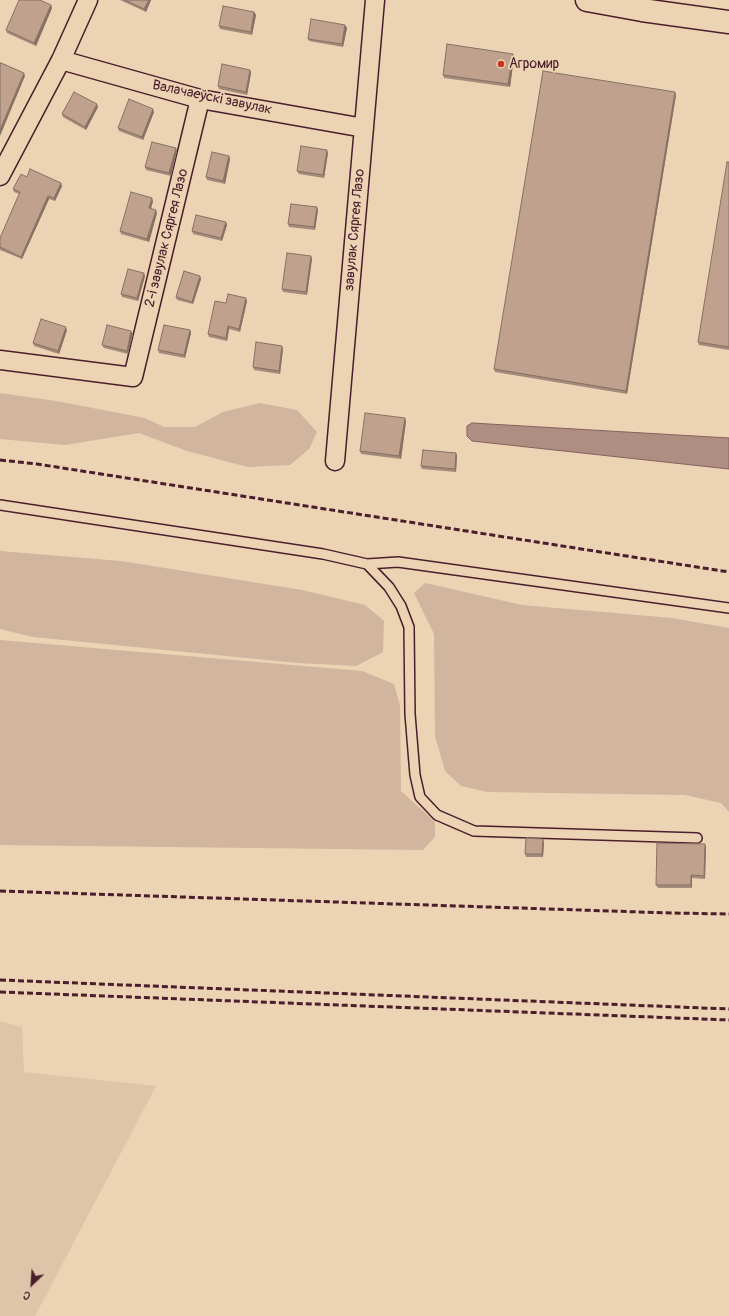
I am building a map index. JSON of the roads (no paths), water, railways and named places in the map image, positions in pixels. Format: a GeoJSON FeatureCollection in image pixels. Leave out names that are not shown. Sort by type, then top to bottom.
{"type":"FeatureCollection","features":[{"type":"Feature","properties":{"kind":"main road"},"geometry":{"type":"LineString","coordinates":[[587,0],[642,5],[729,22]]}},
{"type":"Feature","properties":{"kind":"street"},"geometry":{"type":"LineString","coordinates":[[0,176],[61,60],[88,0]]}},
{"type":"Feature","properties":{"kind":"street","name":"завулак Сяргея Лазо"},"geometry":{"type":"LineString","coordinates":[[335,461],[375,0]]}},
{"type":"Feature","properties":{"kind":"street","name":"Валачаеўскі завулак"},"geometry":{"type":"LineString","coordinates":[[61,60],[200,99],[364,128]]}},
{"type":"Feature","properties":{"kind":"street","name":"2-і завулак Сяргея Лазо"},"geometry":{"type":"LineString","coordinates":[[0,360],[133,377],[200,99]]}},
{"type":"Feature","properties":{"kind":"lane"},"geometry":{"type":"LineString","coordinates":[[0,505],[323,554],[367,564],[398,562],[729,608]]}},
{"type":"Feature","properties":{"kind":"lane"},"geometry":{"type":"LineString","coordinates":[[367,564],[389,587],[401,606],[409,627],[410,714],[415,775],[420,797],[437,815],[474,831],[697,838]]}},
{"type":"Feature","properties":{"kind":"railway"},"geometry":{"type":"LineString","coordinates":[[0,460],[37,464],[729,572]]}},
{"type":"Feature","properties":{"kind":"railway"},"geometry":{"type":"LineString","coordinates":[[0,891],[729,914]]}},
{"type":"Feature","properties":{"kind":"railway"},"geometry":{"type":"LineString","coordinates":[[0,980],[729,1009]]}},
{"type":"Feature","properties":{"kind":"railway"},"geometry":{"type":"LineString","coordinates":[[0,992],[729,1020]]}},
{"type":"Feature","properties":{"kind":"place","name":"Агромир"},"geometry":{"type":"Point","coordinates":[501,64]}}]}
